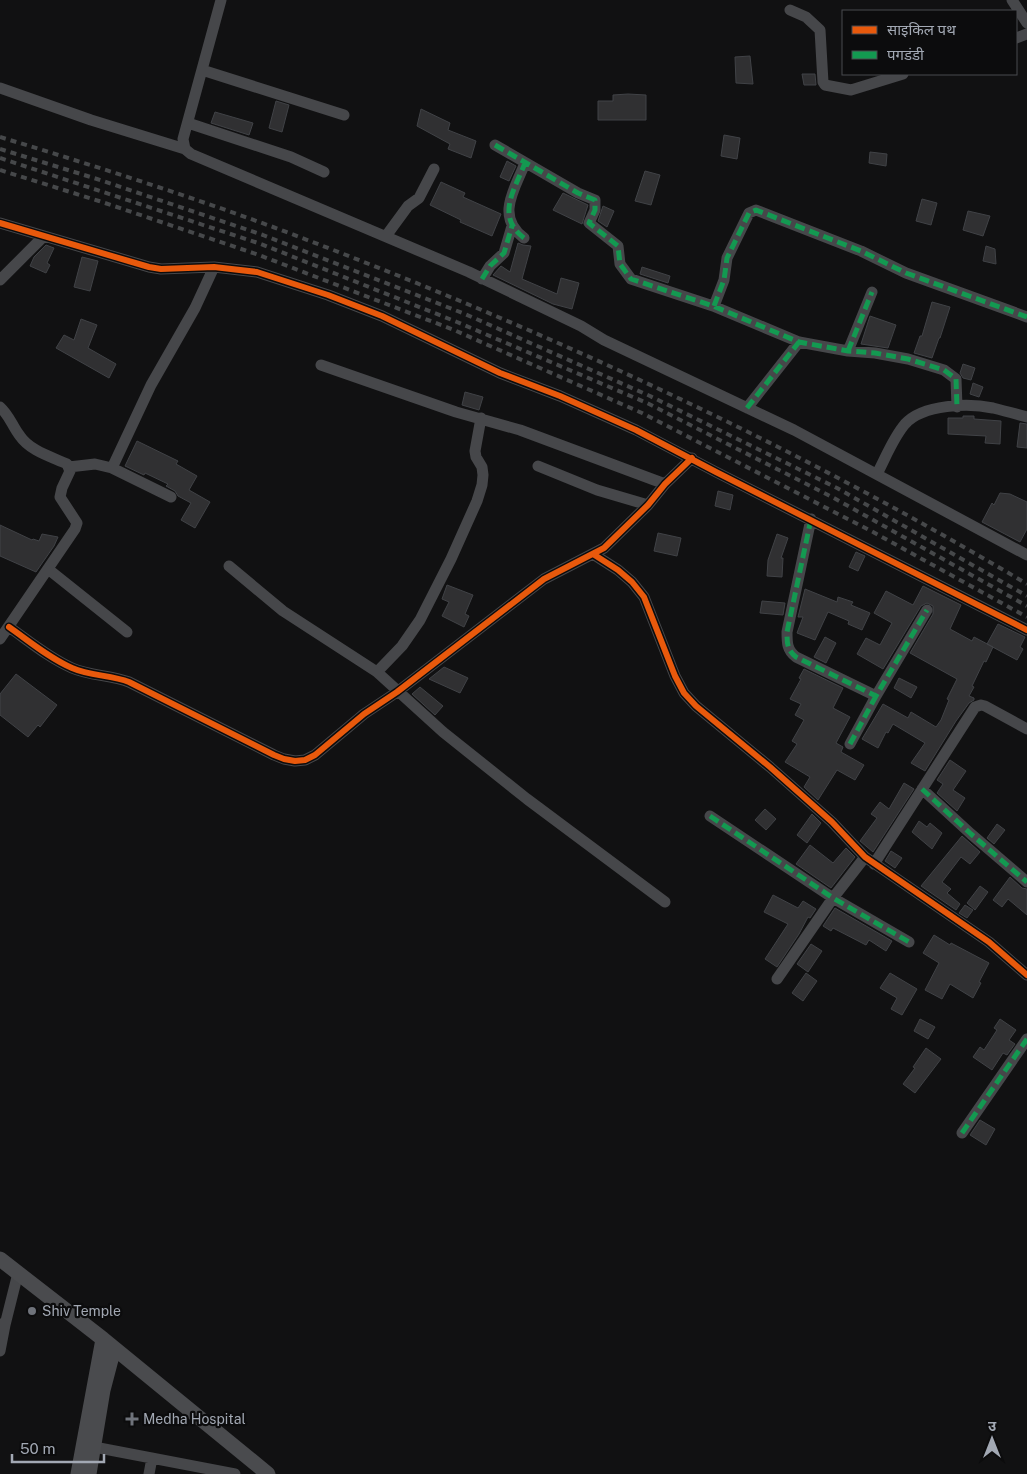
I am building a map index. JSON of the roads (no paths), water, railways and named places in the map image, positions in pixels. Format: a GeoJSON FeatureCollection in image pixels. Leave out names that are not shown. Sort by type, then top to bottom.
{"type":"FeatureCollection","features":[{"type":"Feature","properties":{"kind":"street"},"geometry":{"type":"LineString","coordinates":[[185,150],[183,139],[221,0]]}},
{"type":"Feature","properties":{"kind":"street"},"geometry":{"type":"LineString","coordinates":[[1012,0],[1027,23]]}},
{"type":"Feature","properties":{"kind":"street"},"geometry":{"type":"LineString","coordinates":[[790,10],[806,17],[820,30],[823,82],[825,85],[851,90],[900,75]]}},
{"type":"Feature","properties":{"kind":"street"},"geometry":{"type":"LineString","coordinates":[[202,70],[344,115]]}},
{"type":"Feature","properties":{"kind":"street"},"geometry":{"type":"LineString","coordinates":[[0,88],[185,150],[482,279],[747,408],[877,474],[1027,556]]}},
{"type":"Feature","properties":{"kind":"street"},"geometry":{"type":"LineString","coordinates":[[188,122],[291,157],[324,172]]}},
{"type":"Feature","properties":{"kind":"street"},"geometry":{"type":"LineString","coordinates":[[496,145],[578,193],[595,200],[595,210],[589,223],[618,246],[620,264],[631,279],[714,306],[799,342],[908,359],[944,370],[956,379],[957,406]]}},
{"type":"Feature","properties":{"kind":"street"},"geometry":{"type":"LineString","coordinates":[[482,279],[490,266],[504,253],[512,226],[508,207],[525,163]]}},
{"type":"Feature","properties":{"kind":"street"},"geometry":{"type":"LineString","coordinates":[[386,236],[408,206],[419,198],[434,169]]}},
{"type":"Feature","properties":{"kind":"street"},"geometry":{"type":"LineString","coordinates":[[714,306],[724,280],[727,258],[749,213],[756,210],[861,251],[906,273],[1027,317]]}},
{"type":"Feature","properties":{"kind":"street"},"geometry":{"type":"LineString","coordinates":[[0,223],[149,267],[214,267],[267,275],[328,295],[382,316],[485,367],[560,396],[636,430],[1027,630]]}},
{"type":"Feature","properties":{"kind":"street"},"geometry":{"type":"LineString","coordinates":[[512,226],[524,238]]}},
{"type":"Feature","properties":{"kind":"street"},"geometry":{"type":"LineString","coordinates":[[0,280],[44,236]]}},
{"type":"Feature","properties":{"kind":"street"},"geometry":{"type":"LineString","coordinates":[[112,468],[151,385],[195,308],[214,267]]}},
{"type":"Feature","properties":{"kind":"street"},"geometry":{"type":"LineString","coordinates":[[848,351],[872,292]]}},
{"type":"Feature","properties":{"kind":"street"},"geometry":{"type":"LineString","coordinates":[[747,408],[799,342]]}},
{"type":"Feature","properties":{"kind":"street"},"geometry":{"type":"LineString","coordinates":[[321,365],[456,412],[520,430],[665,484]]}},
{"type":"Feature","properties":{"kind":"street"},"geometry":{"type":"LineString","coordinates":[[877,474],[896,435],[906,422],[917,414],[928,410],[957,406],[976,406],[1027,417]]}},
{"type":"Feature","properties":{"kind":"street"},"geometry":{"type":"LineString","coordinates":[[0,407],[11,419],[19,435],[32,448],[67,464],[70,471],[60,497],[78,524],[0,639]]}},
{"type":"Feature","properties":{"kind":"street"},"geometry":{"type":"LineString","coordinates":[[377,672],[402,646],[420,620],[451,559],[477,500],[483,475],[482,467],[475,451],[481,418]]}},
{"type":"Feature","properties":{"kind":"street"},"geometry":{"type":"LineString","coordinates":[[9,627],[56,660],[73,668],[129,682],[284,759],[305,760],[315,755],[364,714],[398,692],[544,579],[604,548],[648,506],[665,484],[692,458]]}},
{"type":"Feature","properties":{"kind":"street"},"geometry":{"type":"LineString","coordinates":[[69,467],[95,464],[112,468],[171,497]]}},
{"type":"Feature","properties":{"kind":"street"},"geometry":{"type":"LineString","coordinates":[[538,466],[597,490],[648,506]]}},
{"type":"Feature","properties":{"kind":"street"},"geometry":{"type":"LineString","coordinates":[[810,519],[787,632],[787,647],[796,658],[876,696]]}},
{"type":"Feature","properties":{"kind":"street"},"geometry":{"type":"LineString","coordinates":[[593,554],[618,570],[632,582],[644,597],[675,676],[684,693],[696,706],[832,822],[870,860],[988,942],[1027,975]]}},
{"type":"Feature","properties":{"kind":"street"},"geometry":{"type":"LineString","coordinates":[[230,566],[283,611],[377,672],[443,732],[527,799],[664,902]]}},
{"type":"Feature","properties":{"kind":"street"},"geometry":{"type":"LineString","coordinates":[[48,570],[127,632]]}},
{"type":"Feature","properties":{"kind":"street"},"geometry":{"type":"LineString","coordinates":[[850,744],[927,610]]}},
{"type":"Feature","properties":{"kind":"street"},"geometry":{"type":"LineString","coordinates":[[777,979],[833,898],[870,860],[922,789],[975,707],[984,706],[1027,729]]}},
{"type":"Feature","properties":{"kind":"street"},"geometry":{"type":"LineString","coordinates":[[922,789],[1027,882]]}},
{"type":"Feature","properties":{"kind":"street"},"geometry":{"type":"LineString","coordinates":[[710,816],[833,898],[909,942]]}},
{"type":"Feature","properties":{"kind":"street"},"geometry":{"type":"LineString","coordinates":[[962,1133],[1027,1039]]}},
{"type":"Feature","properties":{"kind":"street"},"geometry":{"type":"LineString","coordinates":[[0,1259],[268,1474]]}},
{"type":"Feature","properties":{"kind":"street"},"geometry":{"type":"LineString","coordinates":[[0,1351],[3,1324],[18,1273]]}},
{"type":"Feature","properties":{"kind":"street"},"geometry":{"type":"LineString","coordinates":[[89,1474],[103,1390],[108,1344]]}},
{"type":"Feature","properties":{"kind":"street"},"geometry":{"type":"LineString","coordinates":[[78,1474],[108,1344]]}},
{"type":"Feature","properties":{"kind":"street"},"geometry":{"type":"LineString","coordinates":[[94,1447],[235,1474]]}},
{"type":"Feature","properties":{"kind":"street"},"geometry":{"type":"LineString","coordinates":[[149,1474],[152,1458]]}},
{"type":"Feature","properties":{"kind":"railway"},"geometry":{"type":"LineString","coordinates":[[0,137],[137,180],[273,227],[467,304],[563,345],[752,434],[937,532],[1027,584]]}},
{"type":"Feature","properties":{"kind":"railway"},"geometry":{"type":"LineString","coordinates":[[0,149],[97,179],[263,235],[465,314],[650,396],[837,488],[1027,596]]}},
{"type":"Feature","properties":{"kind":"railway"},"geometry":{"type":"LineString","coordinates":[[0,158],[261,244],[457,322],[647,403],[832,497],[1027,606]]}},
{"type":"Feature","properties":{"kind":"railway"},"geometry":{"type":"LineString","coordinates":[[0,170],[259,255],[454,330],[642,413],[873,532],[1027,617]]}},
{"type":"Feature","properties":{"kind":"place","name":"Shiv Temple"},"geometry":{"type":"Point","coordinates":[32,1311]}},
{"type":"Feature","properties":{"kind":"place","name":"Medha Hospital"},"geometry":{"type":"Point","coordinates":[132,1419]}}]}
